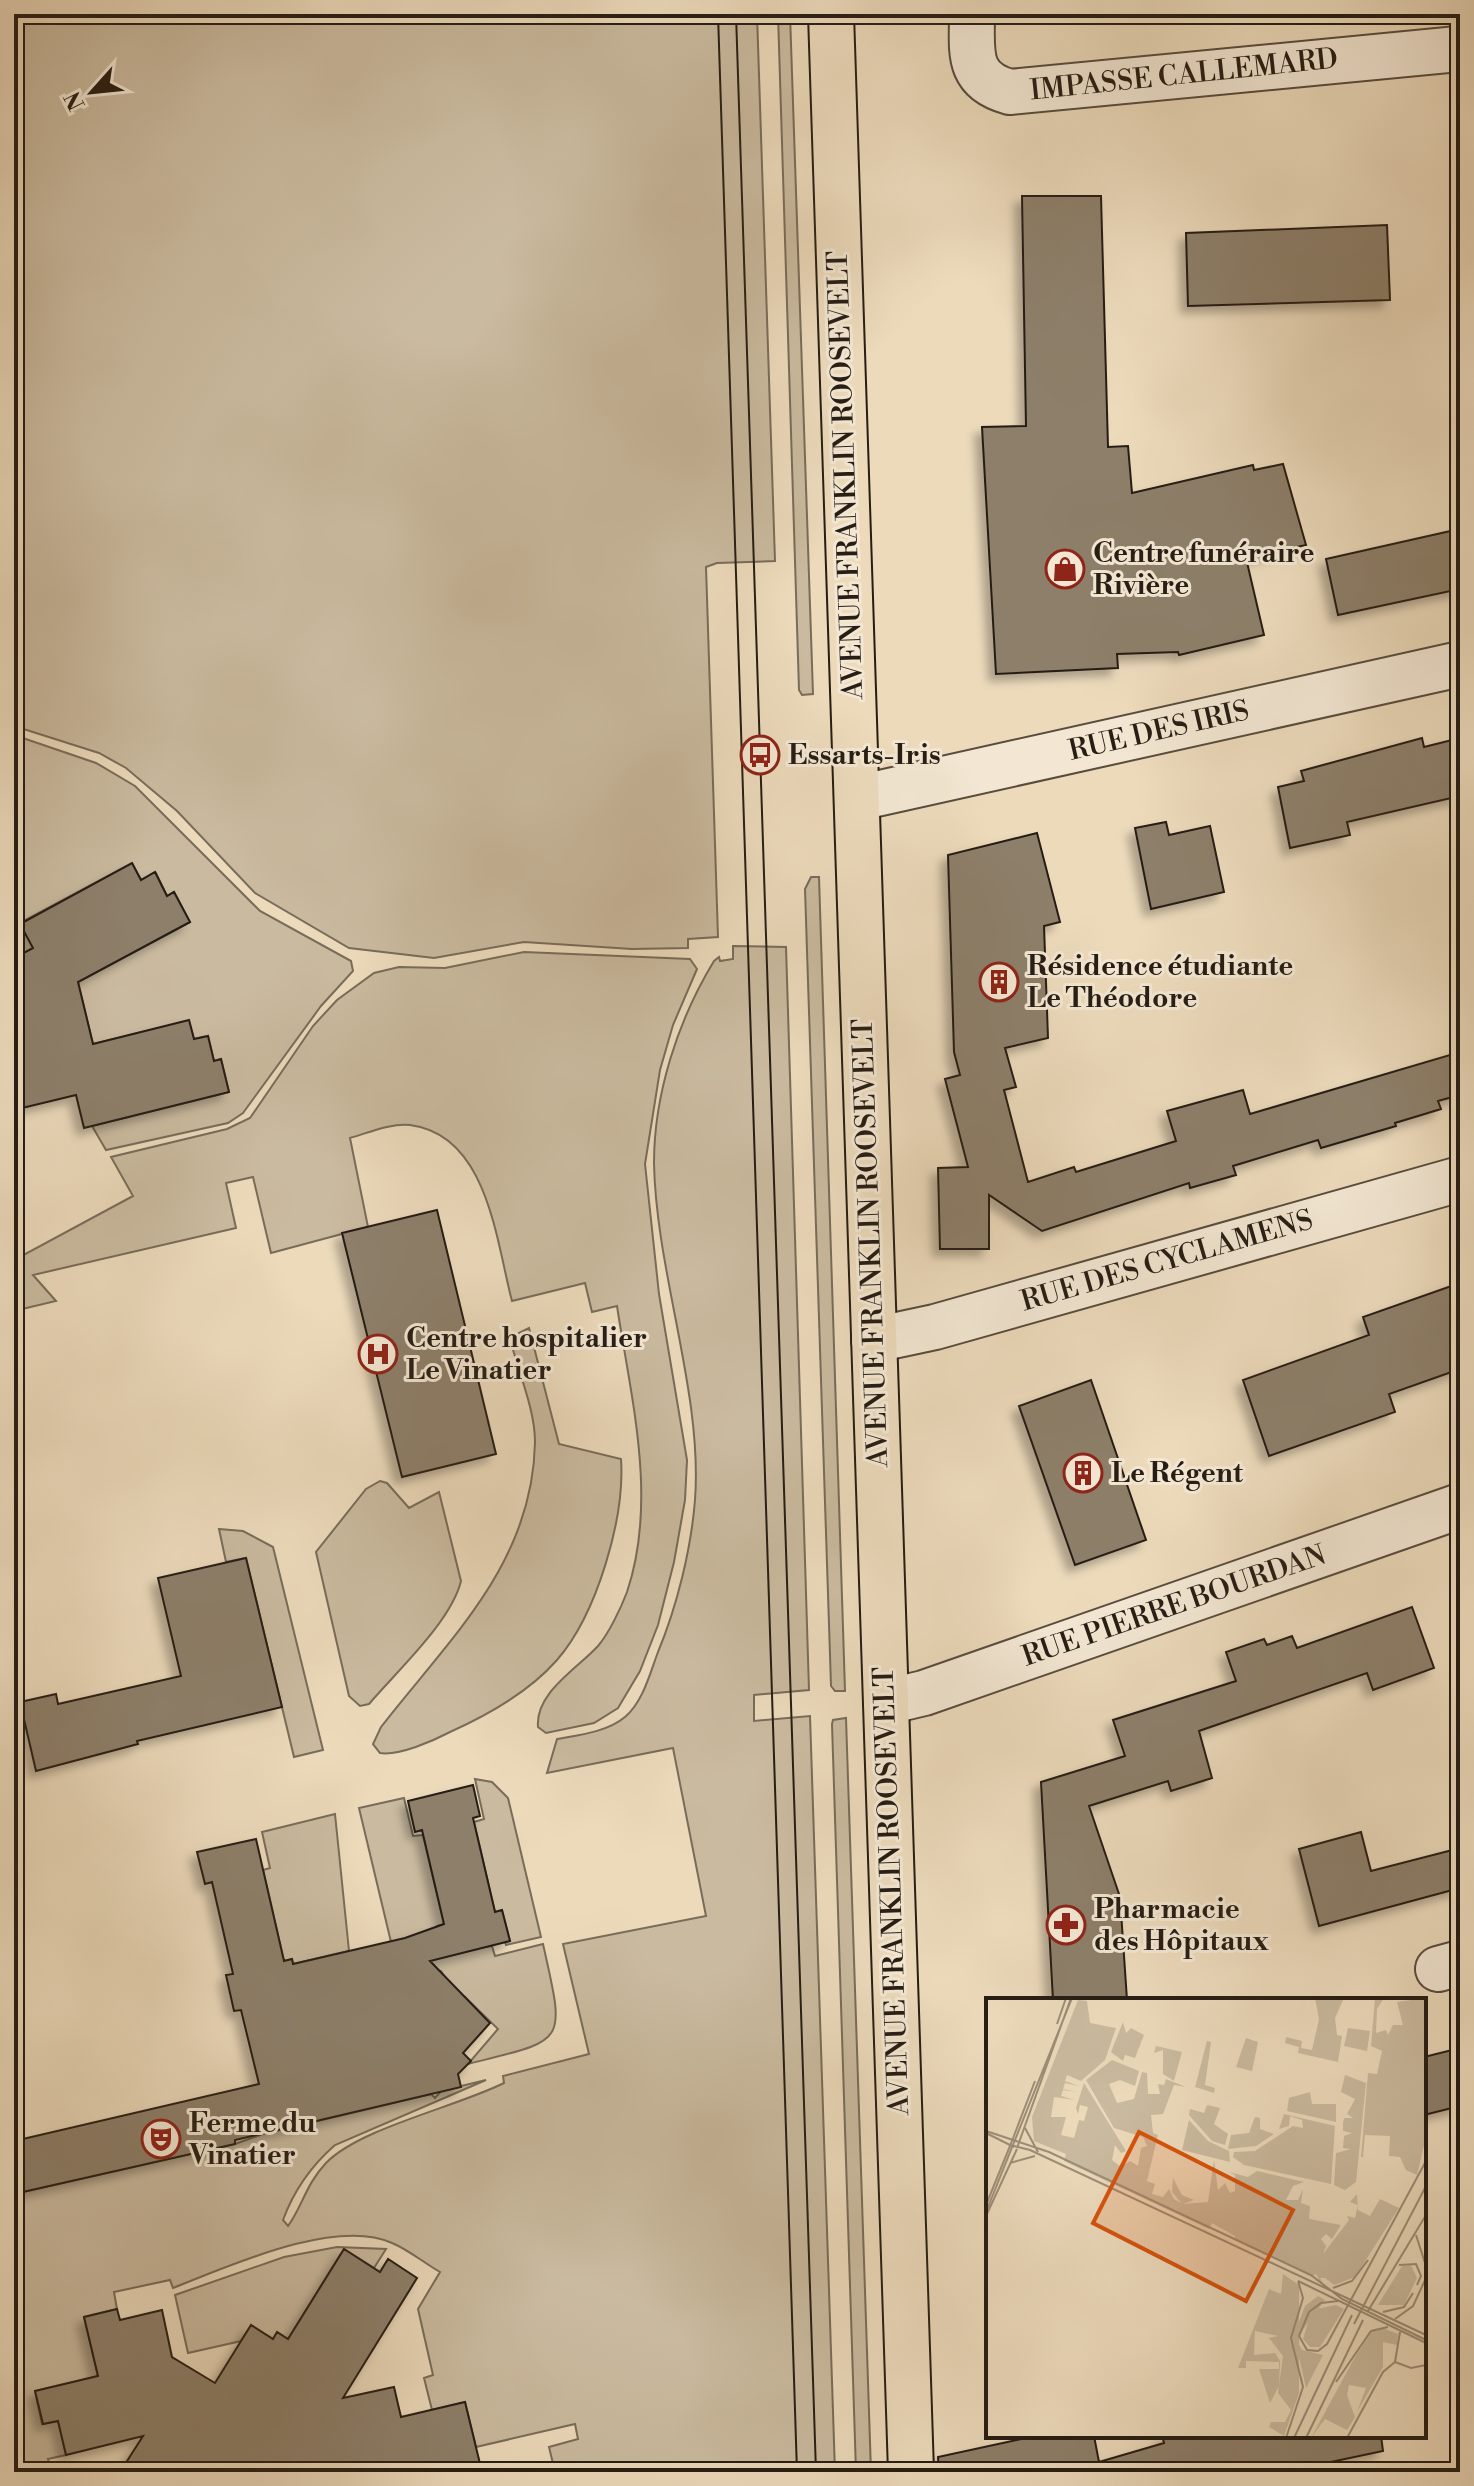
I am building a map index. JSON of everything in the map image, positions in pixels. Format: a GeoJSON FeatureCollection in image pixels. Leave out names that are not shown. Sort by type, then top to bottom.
{"type":"FeatureCollection","features":[{"type":"Feature","properties":{"kind":"main road","name":"AVENUE FRANKLIN ROOSEVELT"},"geometry":{"type":"LineString","coordinates":[[831,14],[911,2472]]}},
{"type":"Feature","properties":{"kind":"street","name":"IMPASSE CALLEMARD"},"geometry":{"type":"LineString","coordinates":[[972,14],[973,64],[990,87],[1010,92],[1456,41]]}},
{"type":"Feature","properties":{"kind":"street","name":"RUE DES IRIS"},"geometry":{"type":"LineString","coordinates":[[858,798],[1460,664]]}},
{"type":"Feature","properties":{"kind":"street","name":"RUE DES CYCLAMENS"},"geometry":{"type":"LineString","coordinates":[[874,1340],[935,1327],[1460,1179]]}},
{"type":"Feature","properties":{"kind":"street","name":"RUE PIERRE BOURDAN"},"geometry":{"type":"LineString","coordinates":[[886,1702],[924,1693],[1460,1506]]}},
{"type":"Feature","properties":{"kind":"shaded area"},"geometry":{"type":"Polygon","coordinates":[[[14,14],[757,14],[775,561],[717,563],[706,567],[718,937],[688,939],[688,948],[632,949],[524,942],[434,958],[349,948],[255,893],[177,811],[126,768],[99,753],[14,726],[14,14]]]}},
{"type":"Feature","properties":{"kind":"shaded area"},"geometry":{"type":"Polygon","coordinates":[[[778,14],[790,14],[813,694],[802,695],[799,690],[778,14]]]}},
{"type":"Feature","properties":{"kind":"shaded area"},"geometry":{"type":"Polygon","coordinates":[[[14,735],[96,763],[135,786],[260,911],[351,961],[353,971],[321,1006],[243,1113],[228,1123],[106,1150],[92,1126],[229,1092],[221,1059],[214,1061],[208,1036],[194,1039],[189,1021],[93,1044],[78,982],[190,922],[174,892],[167,896],[156,873],[141,880],[132,863],[20,923],[38,957],[14,958],[14,735]]]}},
{"type":"Feature","properties":{"kind":"shaded area"},"geometry":{"type":"Polygon","coordinates":[[[811,877],[819,877],[845,1691],[835,1691],[831,1686],[805,889],[811,877]]]}},
{"type":"Feature","properties":{"kind":"shaded area"},"geometry":{"type":"Polygon","coordinates":[[[733,946],[786,947],[809,1690],[754,1695],[754,1721],[810,1716],[835,2472],[555,2472],[549,2447],[578,2439],[575,2424],[476,2447],[465,2402],[432,2410],[424,2378],[433,2375],[418,2309],[440,2272],[392,2243],[368,2237],[341,2236],[281,2248],[173,2288],[170,2280],[114,2292],[117,2309],[84,2317],[98,2376],[35,2391],[42,2424],[58,2421],[66,2455],[48,2459],[51,2470],[14,2472],[14,2194],[235,2144],[263,2134],[431,2094],[435,2098],[441,2091],[486,2080],[335,2145],[318,2161],[298,2189],[283,2220],[288,2226],[319,2171],[341,2150],[385,2129],[504,2083],[503,2076],[589,2054],[563,1944],[706,1916],[673,1748],[547,1773],[557,1739],[610,1726],[625,1717],[637,1703],[671,1616],[687,1558],[695,1500],[696,1459],[686,1375],[662,1247],[654,1163],[655,1137],[663,1084],[689,1008],[714,961],[719,957],[720,961],[733,959],[733,946]]]}},
{"type":"Feature","properties":{"kind":"shaded area"},"geometry":{"type":"Polygon","coordinates":[[[524,952],[690,959],[697,969],[673,1025],[660,1070],[645,1164],[659,1294],[687,1460],[685,1500],[674,1562],[658,1625],[640,1671],[618,1708],[594,1723],[546,1733],[538,1727],[543,1703],[559,1682],[602,1641],[627,1592],[636,1557],[640,1521],[639,1449],[634,1413],[617,1306],[592,1312],[585,1283],[512,1301],[484,1194],[457,1148],[436,1133],[410,1125],[387,1127],[350,1138],[368,1227],[271,1253],[253,1177],[226,1183],[236,1228],[33,1275],[56,1301],[14,1311],[14,1260],[133,1196],[111,1157],[227,1129],[250,1118],[313,1026],[337,1000],[374,973],[399,967],[445,968],[524,952]]]}},
{"type":"Feature","properties":{"kind":"shaded area"},"geometry":{"type":"Polygon","coordinates":[[[529,1328],[559,1444],[621,1459],[618,1509],[606,1564],[596,1592],[571,1641],[546,1672],[493,1710],[435,1740],[406,1750],[380,1753],[373,1744],[381,1727],[460,1630],[504,1562],[520,1525],[531,1485],[535,1442],[530,1406],[512,1346],[517,1334],[529,1328]]]}},
{"type":"Feature","properties":{"kind":"shaded area"},"geometry":{"type":"Polygon","coordinates":[[[380,1481],[387,1483],[409,1508],[439,1492],[461,1581],[435,1629],[369,1704],[360,1706],[349,1696],[316,1552],[366,1489],[380,1481]]]}},
{"type":"Feature","properties":{"kind":"shaded area"},"geometry":{"type":"Polygon","coordinates":[[[219,1529],[243,1531],[273,1547],[323,1750],[294,1757],[246,1558],[226,1562],[219,1529]]]}},
{"type":"Feature","properties":{"kind":"shaded area"},"geometry":{"type":"Polygon","coordinates":[[[846,1718],[871,2472],[856,2472],[832,1724],[833,1720],[846,1718]]]}},
{"type":"Feature","properties":{"kind":"shaded area"},"geometry":{"type":"Polygon","coordinates":[[[475,1779],[492,1782],[508,1798],[541,1937],[506,1945],[505,1942],[510,1941],[502,1910],[495,1912],[474,1822],[484,1819],[475,1779]]]}},
{"type":"Feature","properties":{"kind":"shaded area"},"geometry":{"type":"Polygon","coordinates":[[[404,1798],[413,1836],[423,1835],[444,1924],[437,1926],[438,1931],[391,1942],[359,1808],[404,1798]]]}},
{"type":"Feature","properties":{"kind":"shaded area"},"geometry":{"type":"Polygon","coordinates":[[[335,1814],[349,1951],[293,1964],[292,1959],[284,1961],[263,1870],[270,1868],[262,1832],[335,1814]]]}},
{"type":"Feature","properties":{"kind":"shaded area"},"geometry":{"type":"Polygon","coordinates":[[[543,1944],[555,2002],[551,2033],[541,2042],[525,2049],[468,2064],[498,2029],[465,1997],[460,2002],[441,1971],[433,1974],[422,1954],[492,1946],[495,1956],[543,1944]]]}},
{"type":"Feature","properties":{"kind":"shaded area"},"geometry":{"type":"Polygon","coordinates":[[[337,2247],[386,2249],[374,2268],[344,2249],[288,2339],[278,2333],[273,2339],[251,2326],[241,2341],[188,2353],[175,2295],[284,2257],[337,2247]]]}},
{"type":"Feature","properties":{"kind":"building"},"geometry":{"type":"Polygon","coordinates":[[[1022,196],[1101,196],[1108,447],[1128,446],[1132,493],[1253,465],[1254,470],[1283,464],[1306,545],[1246,558],[1264,635],[1179,655],[1178,652],[1117,654],[1118,668],[996,674],[982,427],[1026,426],[1022,196]]]}},
{"type":"Feature","properties":{"kind":"building"},"geometry":{"type":"Polygon","coordinates":[[[1387,225],[1390,300],[1188,306],[1186,233],[1387,225]]]}},
{"type":"Feature","properties":{"kind":"building"},"geometry":{"type":"Polygon","coordinates":[[[1455,530],[1460,551],[1460,589],[1338,615],[1326,559],[1455,530]]]}},
{"type":"Feature","properties":{"kind":"building"},"geometry":{"type":"Polygon","coordinates":[[[1422,738],[1424,747],[1460,738],[1460,796],[1347,822],[1350,835],[1290,848],[1278,787],[1304,781],[1301,771],[1422,738]]]}},
{"type":"Feature","properties":{"kind":"building"},"geometry":{"type":"Polygon","coordinates":[[[1166,822],[1169,835],[1210,826],[1224,892],[1151,909],[1135,828],[1166,822]]]}},
{"type":"Feature","properties":{"kind":"building"},"geometry":{"type":"Polygon","coordinates":[[[1037,833],[1060,922],[1044,926],[1048,1038],[1005,1048],[1016,1087],[1004,1090],[1028,1182],[1074,1167],[1076,1172],[1176,1141],[1167,1111],[1243,1090],[1250,1114],[1460,1052],[1460,1095],[1438,1101],[1441,1109],[1395,1123],[1396,1126],[1321,1148],[1318,1140],[1233,1166],[1236,1175],[1190,1188],[1189,1183],[1042,1231],[989,1195],[989,1249],[940,1249],[938,1168],[968,1167],[945,1079],[960,1075],[954,1052],[948,855],[1037,833]]]}},
{"type":"Feature","properties":{"kind":"building"},"geometry":{"type":"Polygon","coordinates":[[[132,863],[141,880],[155,872],[167,896],[174,892],[190,922],[78,982],[93,1044],[189,1020],[194,1039],[208,1036],[214,1061],[221,1059],[229,1092],[84,1128],[76,1095],[14,1110],[14,958],[33,948],[20,924],[132,863]]]}},
{"type":"Feature","properties":{"kind":"building"},"geometry":{"type":"Polygon","coordinates":[[[437,1210],[496,1454],[402,1477],[342,1233],[437,1210]]]}},
{"type":"Feature","properties":{"kind":"building"},"geometry":{"type":"Polygon","coordinates":[[[1460,1283],[1460,1369],[1389,1394],[1395,1412],[1269,1456],[1243,1380],[1369,1335],[1363,1317],[1460,1283]]]}},
{"type":"Feature","properties":{"kind":"building","name":"Le Régent"},"geometry":{"type":"Polygon","coordinates":[[[1091,1380],[1146,1540],[1075,1565],[1019,1406],[1091,1380]]]}},
{"type":"Feature","properties":{"kind":"building"},"geometry":{"type":"Polygon","coordinates":[[[246,1558],[282,1707],[137,1741],[138,1744],[36,1771],[20,1702],[56,1694],[58,1704],[181,1676],[158,1578],[246,1558]]]}},
{"type":"Feature","properties":{"kind":"building"},"geometry":{"type":"Polygon","coordinates":[[[1412,1607],[1434,1668],[1373,1690],[1367,1673],[1199,1731],[1212,1778],[1171,1791],[1168,1781],[1089,1806],[1120,1897],[1127,1998],[1053,1998],[1041,1782],[1125,1756],[1113,1720],[1236,1681],[1226,1652],[1264,1639],[1267,1645],[1292,1636],[1297,1648],[1412,1607]]]}},
{"type":"Feature","properties":{"kind":"building"},"geometry":{"type":"Polygon","coordinates":[[[473,1785],[480,1816],[473,1818],[495,1912],[502,1910],[510,1941],[430,1961],[490,2023],[463,2053],[471,2061],[458,2074],[461,2087],[235,2140],[235,2144],[14,2194],[14,2141],[259,2084],[241,2010],[234,2011],[226,1975],[233,1974],[212,1882],[205,1884],[197,1852],[256,1839],[284,1961],[292,1959],[293,1964],[405,1938],[444,1924],[422,1830],[415,1832],[408,1801],[473,1785]]]}},
{"type":"Feature","properties":{"kind":"building"},"geometry":{"type":"Polygon","coordinates":[[[1361,1832],[1371,1871],[1460,1848],[1460,1888],[1319,1926],[1299,1849],[1361,1832]]]}},
{"type":"Feature","properties":{"kind":"building"},"geometry":{"type":"Polygon","coordinates":[[[1460,2048],[1460,2106],[1426,2114],[1426,2056],[1460,2048]]]}},
{"type":"Feature","properties":{"kind":"building"},"geometry":{"type":"Polygon","coordinates":[[[344,2249],[380,2272],[388,2259],[417,2278],[343,2398],[394,2387],[401,2417],[465,2402],[482,2472],[120,2472],[143,2436],[66,2455],[58,2421],[43,2424],[35,2391],[98,2376],[84,2317],[117,2309],[120,2320],[162,2310],[172,2357],[215,2383],[251,2325],[273,2339],[277,2332],[288,2339],[344,2249]]]}},
{"type":"Feature","properties":{"kind":"building"},"geometry":{"type":"Polygon","coordinates":[[[1026,2438],[1094,2438],[1099,2462],[1164,2443],[1163,2438],[1381,2438],[1383,2451],[1307,2467],[1308,2472],[939,2472],[938,2457],[1026,2438]]]}},
{"type":"Feature","properties":{"kind":"tram line"},"geometry":{"type":"LineString","coordinates":[[718,14],[797,2472]]}},
{"type":"Feature","properties":{"kind":"tram line"},"geometry":{"type":"LineString","coordinates":[[736,14],[816,2472]]}},
{"type":"Feature","properties":{"kind":"place","name":"Centre funéraire Rivière"},"geometry":{"type":"Point","coordinates":[1065,569]}},
{"type":"Feature","properties":{"kind":"place","name":"Essarts-Iris"},"geometry":{"type":"Point","coordinates":[760,755]}},
{"type":"Feature","properties":{"kind":"place","name":"Résidence étudiante Le Théodore"},"geometry":{"type":"Point","coordinates":[999,982]}},
{"type":"Feature","properties":{"kind":"place","name":"Centre hospitalier Le Vinatier"},"geometry":{"type":"Point","coordinates":[378,1354]}},
{"type":"Feature","properties":{"kind":"place","name":"Le Régent"},"geometry":{"type":"Point","coordinates":[1083,1473]}},
{"type":"Feature","properties":{"kind":"place","name":"Pharmacie des Hôpitaux"},"geometry":{"type":"Point","coordinates":[1066,1925]}},
{"type":"Feature","properties":{"kind":"place","name":"Ferme du Vinatier"},"geometry":{"type":"Point","coordinates":[161,2139]}}]}
